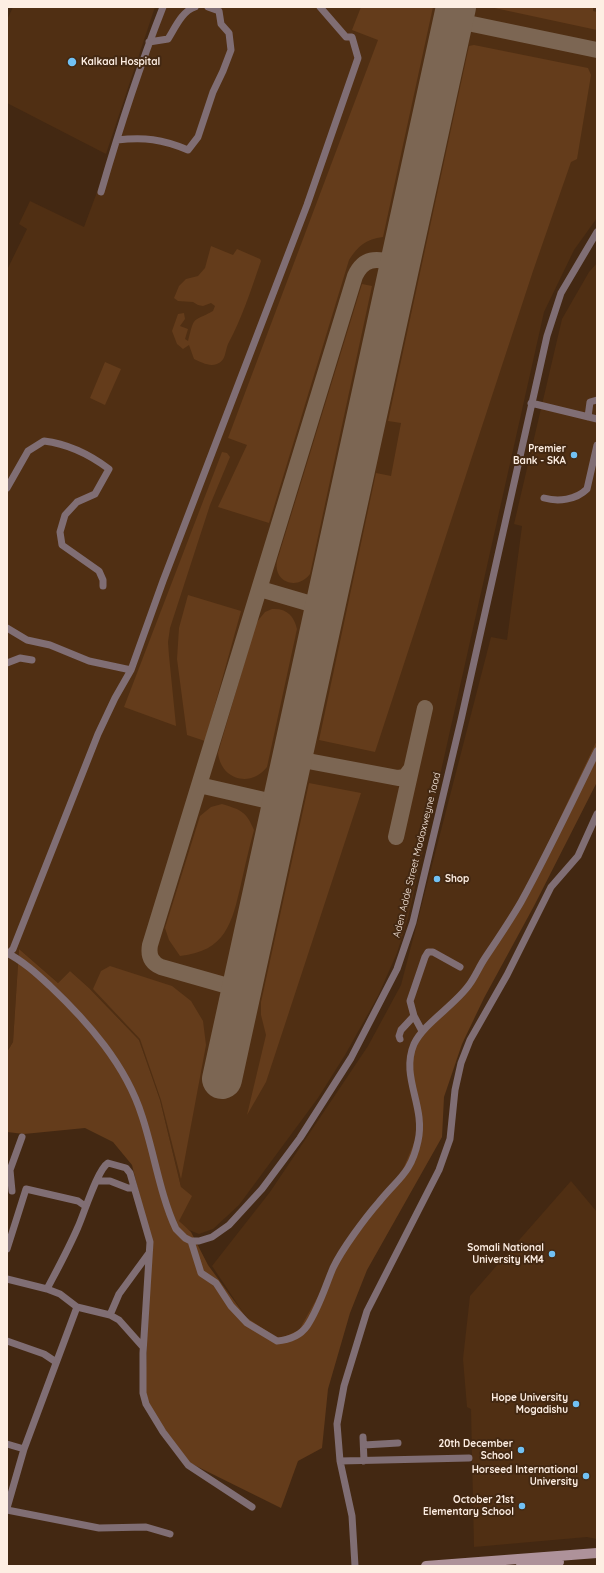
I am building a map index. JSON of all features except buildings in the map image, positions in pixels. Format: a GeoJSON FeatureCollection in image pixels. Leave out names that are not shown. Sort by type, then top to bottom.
{"type":"FeatureCollection","features":[{"type":"Feature","properties":{"kind":"main road"},"geometry":{"type":"LineString","coordinates":[[426,1566],[597,1553]]}},
{"type":"Feature","properties":{"kind":"main road"},"geometry":{"type":"LineString","coordinates":[[521,1566],[597,1559]]}},
{"type":"Feature","properties":{"kind":"street"},"geometry":{"type":"LineString","coordinates":[[102,192],[117,140],[149,42],[163,7]]}},
{"type":"Feature","properties":{"kind":"street"},"geometry":{"type":"LineString","coordinates":[[149,42],[168,39],[180,20],[190,9],[195,7]]}},
{"type":"Feature","properties":{"kind":"street"},"geometry":{"type":"LineString","coordinates":[[117,140],[140,137],[158,140],[188,150],[198,137],[213,92],[223,71],[230,50],[229,33],[221,24],[219,12],[208,7]]}},
{"type":"Feature","properties":{"kind":"street"},"geometry":{"type":"LineString","coordinates":[[320,7],[346,37],[352,37],[358,58],[307,205],[163,581],[131,670],[115,698],[98,734],[16,942],[13,949],[8,953],[20,960],[73,1008],[96,1036],[124,1075],[142,1116],[172,1221],[180,1234],[191,1241],[202,1273],[216,1282],[232,1306],[247,1323],[277,1341],[286,1340],[300,1333],[312,1317],[334,1267],[345,1248],[381,1199],[400,1180],[409,1168],[418,1141],[420,1119],[410,1076],[409,1063],[414,1044],[422,1031],[455,1001],[470,984],[520,903],[556,836],[597,751]]}},
{"type":"Feature","properties":{"kind":"street","name":"Aden Adde Street Madaxweyne 1aad"},"geometry":{"type":"LineString","coordinates":[[191,1241],[206,1240],[220,1233],[262,1189],[300,1138],[351,1058],[397,969],[413,922],[459,727],[531,403],[553,314],[570,275],[597,232]]}},
{"type":"Feature","properties":{"kind":"street"},"geometry":{"type":"LineString","coordinates":[[588,417],[590,402],[597,400]]}},
{"type":"Feature","properties":{"kind":"street"},"geometry":{"type":"LineString","coordinates":[[531,403],[597,419]]}},
{"type":"Feature","properties":{"kind":"street"},"geometry":{"type":"LineString","coordinates":[[7,488],[28,451],[44,441],[61,443],[90,455],[110,468],[95,494],[77,502],[65,515],[60,532],[62,545],[99,571],[104,580],[103,586]]}},
{"type":"Feature","properties":{"kind":"street"},"geometry":{"type":"LineString","coordinates":[[544,498],[556,501],[582,494],[589,488],[597,445]]}},
{"type":"Feature","properties":{"kind":"street"},"geometry":{"type":"LineString","coordinates":[[7,628],[27,640],[50,645],[88,661],[131,670]]}},
{"type":"Feature","properties":{"kind":"street"},"geometry":{"type":"LineString","coordinates":[[7,663],[20,658],[32,660]]}},
{"type":"Feature","properties":{"kind":"street"},"geometry":{"type":"LineString","coordinates":[[355,1566],[352,1516],[340,1461],[338,1413],[344,1386],[362,1325],[367,1311],[439,1170],[450,1139],[455,1090],[461,1063],[470,1040],[507,975],[551,887],[578,856],[597,814]]}},
{"type":"Feature","properties":{"kind":"street"},"geometry":{"type":"LineString","coordinates":[[422,1031],[414,1016],[410,1001],[428,952],[433,952],[460,967]]}},
{"type":"Feature","properties":{"kind":"street"},"geometry":{"type":"LineString","coordinates":[[400,1039],[399,1036],[401,1030],[414,1016]]}},
{"type":"Feature","properties":{"kind":"street"},"geometry":{"type":"LineString","coordinates":[[22,1137],[10,1170],[10,1192],[26,1189],[78,1201],[85,1206]]}},
{"type":"Feature","properties":{"kind":"street"},"geometry":{"type":"LineString","coordinates":[[47,1288],[76,1232],[85,1206],[104,1166],[108,1163],[126,1168],[130,1173],[133,1188],[150,1242],[143,1347],[143,1393],[146,1404],[163,1432],[188,1465],[252,1507]]}},
{"type":"Feature","properties":{"kind":"street"},"geometry":{"type":"LineString","coordinates":[[97,1181],[110,1181],[128,1188],[133,1188]]}},
{"type":"Feature","properties":{"kind":"street"},"geometry":{"type":"LineString","coordinates":[[7,1249],[26,1189]]}},
{"type":"Feature","properties":{"kind":"street"},"geometry":{"type":"LineString","coordinates":[[110,1315],[118,1294],[149,1253]]}},
{"type":"Feature","properties":{"kind":"street"},"geometry":{"type":"LineString","coordinates":[[7,1279],[47,1288],[60,1294],[77,1307],[110,1315],[119,1320],[143,1347]]}},
{"type":"Feature","properties":{"kind":"street"},"geometry":{"type":"LineString","coordinates":[[77,1307],[24,1449],[7,1509],[99,1528],[146,1527],[170,1534]]}},
{"type":"Feature","properties":{"kind":"street"},"geometry":{"type":"LineString","coordinates":[[7,1342],[44,1354],[56,1362]]}},
{"type":"Feature","properties":{"kind":"street"},"geometry":{"type":"LineString","coordinates":[[364,1461],[364,1441],[398,1443]]}},
{"type":"Feature","properties":{"kind":"street"},"geometry":{"type":"LineString","coordinates":[[7,1444],[24,1449]]}},
{"type":"Feature","properties":{"kind":"street"},"geometry":{"type":"LineString","coordinates":[[340,1461],[469,1458]]}},
{"type":"Feature","properties":{"kind":"shaded area","name":"Kalkaal Hospital"},"geometry":{"type":"Polygon","coordinates":[[[13,7],[155,7],[106,154],[7,103],[7,20],[13,7]]]}},
{"type":"Feature","properties":{"kind":"shaded area"},"geometry":{"type":"Polygon","coordinates":[[[166,7],[597,7],[597,218],[574,250],[544,312],[408,918],[397,953],[378,996],[345,1055],[318,1098],[239,1205],[213,1229],[199,1234],[184,1228],[179,1221],[181,1187],[160,1100],[139,1040],[89,988],[70,971],[58,983],[19,949],[13,1042],[7,1052],[7,270],[27,229],[19,224],[30,201],[84,227],[166,7]]]}},
{"type":"Feature","properties":{"kind":"shaded area"},"geometry":{"type":"Polygon","coordinates":[[[361,7],[433,7],[383,237],[367,241],[359,247],[349,260],[269,523],[218,507],[247,445],[228,438],[378,40],[352,30],[361,7]]]}},
{"type":"Feature","properties":{"kind":"shaded area"},"geometry":{"type":"Polygon","coordinates":[[[490,7],[593,7],[593,11],[597,12],[597,30],[490,7]]]}},
{"type":"Feature","properties":{"kind":"shaded area"},"geometry":{"type":"Polygon","coordinates":[[[474,45],[588,68],[591,75],[577,159],[571,162],[533,271],[375,752],[319,740],[376,473],[391,476],[401,423],[388,421],[469,46],[474,45]]]}},
{"type":"Feature","properties":{"kind":"shaded area"},"geometry":{"type":"Polygon","coordinates":[[[211,246],[233,255],[237,249],[260,259],[261,261],[246,304],[228,344],[224,358],[220,363],[214,365],[205,364],[194,359],[189,345],[183,349],[177,344],[172,331],[178,314],[184,313],[185,319],[180,326],[188,329],[185,339],[188,341],[193,323],[197,319],[213,311],[215,306],[211,303],[203,306],[193,302],[178,301],[174,298],[179,286],[186,279],[198,276],[205,268],[211,246]]]}},
{"type":"Feature","properties":{"kind":"shaded area"},"geometry":{"type":"Polygon","coordinates":[[[597,263],[597,740],[527,887],[398,1181],[320,1293],[299,1330],[279,1339],[246,1317],[212,1266],[270,1192],[368,1046],[401,985],[491,637],[507,640],[522,526],[514,524],[562,319],[589,272],[597,263]]]}},
{"type":"Feature","properties":{"kind":"shaded area"},"geometry":{"type":"Polygon","coordinates":[[[362,284],[372,286],[310,574],[299,582],[287,582],[282,579],[279,574],[277,561],[362,284]]]}},
{"type":"Feature","properties":{"kind":"shaded area"},"geometry":{"type":"Polygon","coordinates":[[[105,362],[121,369],[105,405],[90,398],[105,362]]]}},
{"type":"Feature","properties":{"kind":"shaded area"},"geometry":{"type":"Polygon","coordinates":[[[222,452],[227,453],[230,457],[210,505],[170,628],[168,642],[176,726],[124,707],[222,452]]]}},
{"type":"Feature","properties":{"kind":"shaded area"},"geometry":{"type":"Polygon","coordinates":[[[188,595],[241,611],[205,741],[187,735],[177,659],[179,628],[188,595]]]}},
{"type":"Feature","properties":{"kind":"shaded area"},"geometry":{"type":"Polygon","coordinates":[[[272,609],[289,613],[296,624],[297,629],[267,767],[260,774],[253,777],[245,779],[238,778],[225,770],[220,762],[218,753],[256,623],[265,612],[272,609]]]}},
{"type":"Feature","properties":{"kind":"shaded area"},"geometry":{"type":"Polygon","coordinates":[[[597,740],[597,782],[534,906],[484,998],[462,1044],[444,1097],[442,1137],[367,1270],[350,1313],[328,1389],[322,1448],[298,1461],[281,1508],[186,1461],[145,1400],[150,1238],[132,1165],[113,1142],[85,1128],[24,1134],[7,1132],[7,1052],[13,1042],[19,949],[58,983],[70,971],[89,988],[139,1040],[160,1100],[181,1187],[192,1196],[179,1221],[191,1232],[208,1265],[246,1317],[279,1339],[299,1330],[350,1239],[398,1181],[419,1131],[408,1068],[421,1032],[462,993],[527,887],[597,740]]]}},
{"type":"Feature","properties":{"kind":"shaded area"},"geometry":{"type":"Polygon","coordinates":[[[309,783],[361,793],[266,1082],[247,1115],[266,1035],[261,1015],[261,1002],[309,783]]]}},
{"type":"Feature","properties":{"kind":"shaded area"},"geometry":{"type":"Polygon","coordinates":[[[222,804],[242,812],[254,830],[238,898],[230,923],[217,941],[208,948],[195,953],[180,956],[169,940],[165,928],[200,816],[211,807],[222,804]]]}},
{"type":"Feature","properties":{"kind":"shaded area"},"geometry":{"type":"Polygon","coordinates":[[[110,966],[172,986],[191,1001],[203,1021],[206,1045],[181,1179],[161,1100],[140,1039],[93,989],[101,971],[110,966]]]}},
{"type":"Feature","properties":{"kind":"shaded area"},"geometry":{"type":"Polygon","coordinates":[[[571,1181],[597,1212],[597,1539],[587,1537],[474,1547],[471,1409],[467,1407],[463,1359],[470,1296],[571,1181]]]}},
{"type":"Feature","properties":{"kind":"taxiway"},"geometry":{"type":"LineString","coordinates":[[453,20],[597,50]]}},
{"type":"Feature","properties":{"kind":"taxiway"},"geometry":{"type":"LineString","coordinates":[[242,990],[161,967],[151,959],[150,945],[355,276],[363,264],[368,261],[380,260],[400,263]]}},
{"type":"Feature","properties":{"kind":"taxiway"},"geometry":{"type":"LineString","coordinates":[[267,591],[325,608]]}},
{"type":"Feature","properties":{"kind":"taxiway"},"geometry":{"type":"LineString","coordinates":[[396,837],[425,708]]}},
{"type":"Feature","properties":{"kind":"taxiway"},"geometry":{"type":"LineString","coordinates":[[292,758],[398,778],[405,777],[411,769]]}},
{"type":"Feature","properties":{"kind":"taxiway"},"geometry":{"type":"LineString","coordinates":[[199,785],[282,804]]}},
{"type":"Feature","properties":{"kind":"runway"},"geometry":{"type":"LineString","coordinates":[[222,1079],[456,7]]}},
{"type":"Feature","properties":{"kind":"place","name":"Kalkaal Hospital"},"geometry":{"type":"Point","coordinates":[72,62]}},
{"type":"Feature","properties":{"kind":"place","name":"Premier Bank - SKA"},"geometry":{"type":"Point","coordinates":[574,455]}},
{"type":"Feature","properties":{"kind":"place","name":"Shop"},"geometry":{"type":"Point","coordinates":[437,879]}},
{"type":"Feature","properties":{"kind":"place","name":"Somali National University KM4"},"geometry":{"type":"Point","coordinates":[552,1254]}},
{"type":"Feature","properties":{"kind":"place","name":"Hope University Mogadishu"},"geometry":{"type":"Point","coordinates":[576,1404]}},
{"type":"Feature","properties":{"kind":"place","name":"20th December School"},"geometry":{"type":"Point","coordinates":[521,1450]}},
{"type":"Feature","properties":{"kind":"place","name":"Horseed International University"},"geometry":{"type":"Point","coordinates":[586,1476]}},
{"type":"Feature","properties":{"kind":"place","name":"October 21st Elementary School"},"geometry":{"type":"Point","coordinates":[522,1506]}}]}
